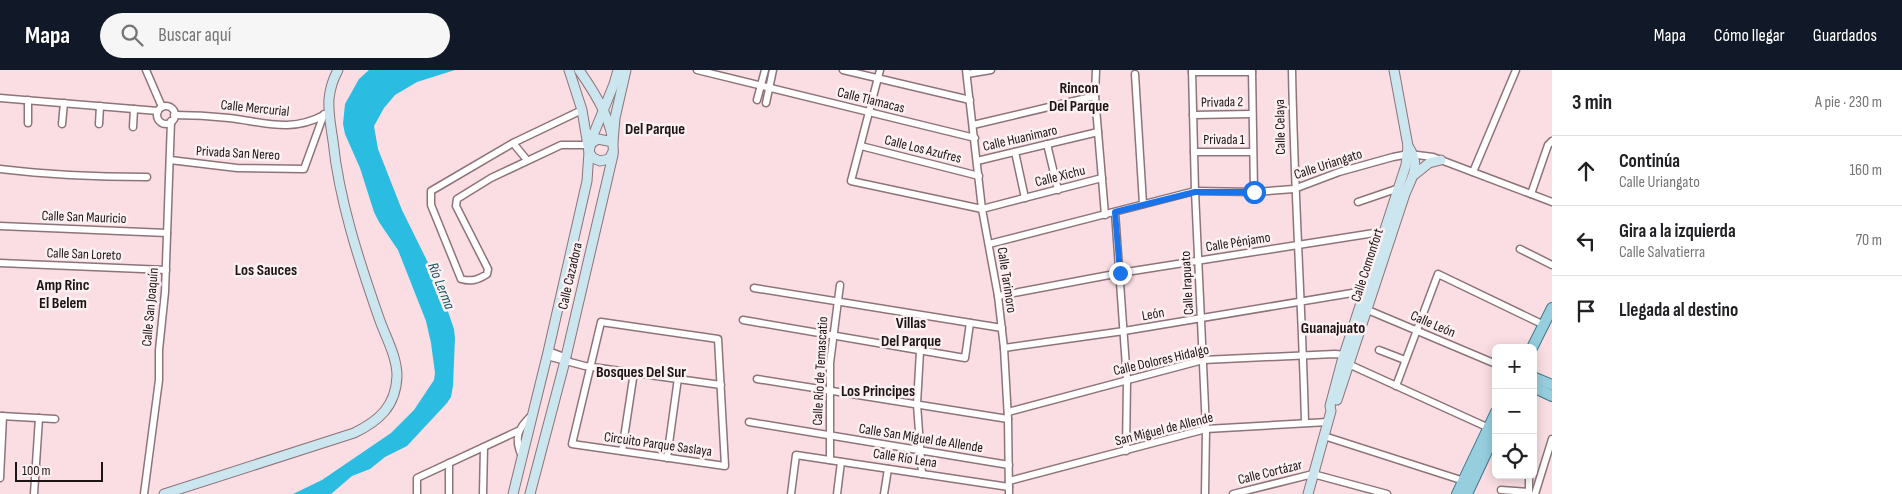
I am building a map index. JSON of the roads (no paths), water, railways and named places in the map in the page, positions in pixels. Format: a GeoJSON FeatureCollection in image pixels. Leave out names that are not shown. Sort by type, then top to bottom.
{"type":"FeatureCollection","features":[{"type":"Feature","properties":{"kind":"main road"},"geometry":{"type":"LineString","coordinates":[[1534,344],[1552,308]]}},
{"type":"Feature","properties":{"kind":"main road"},"geometry":{"type":"LineString","coordinates":[[1537,379],[1552,385]]}},
{"type":"Feature","properties":{"kind":"main road"},"geometry":{"type":"LineString","coordinates":[[1537,390],[1552,396]]}},
{"type":"Feature","properties":{"kind":"main road"},"geometry":{"type":"LineString","coordinates":[[1457,494],[1492,430]]}},
{"type":"Feature","properties":{"kind":"main road"},"geometry":{"type":"LineString","coordinates":[[1467,494],[1492,430]]}},
{"type":"Feature","properties":{"kind":"street"},"geometry":{"type":"LineString","coordinates":[[0,98],[134,110],[160,109],[171,108],[173,118],[166,123],[160,121],[157,116],[160,109],[146,70]]}},
{"type":"Feature","properties":{"kind":"street"},"geometry":{"type":"LineString","coordinates":[[164,494],[354,433],[372,425],[385,411],[394,394],[397,375],[393,356],[378,318],[336,170],[327,113],[332,85],[338,70]]}},
{"type":"Feature","properties":{"kind":"street","name":"Calle Cazadora"},"geometry":{"type":"LineString","coordinates":[[513,494],[548,354],[584,196],[589,147],[582,110],[569,70]]}},
{"type":"Feature","properties":{"kind":"street","name":"Calle Cazadora"},"geometry":{"type":"LineString","coordinates":[[530,494],[565,359],[614,152],[613,142],[603,112],[591,87],[579,70]]}},
{"type":"Feature","properties":{"kind":"street"},"geometry":{"type":"LineString","coordinates":[[614,152],[609,159],[600,161],[593,158],[589,147],[618,70]]}},
{"type":"Feature","properties":{"kind":"street"},"geometry":{"type":"LineString","coordinates":[[582,110],[513,143],[430,191],[431,205],[461,279],[468,281],[480,279],[487,274],[488,269],[456,206],[457,200],[491,178],[561,145],[589,147],[598,138],[613,142],[615,118],[626,70]]}},
{"type":"Feature","properties":{"kind":"street","name":"Calle Tlamacas"},"geometry":{"type":"LineString","coordinates":[[697,70],[975,138]]}},
{"type":"Feature","properties":{"kind":"street"},"geometry":{"type":"LineString","coordinates":[[757,100],[765,70]]}},
{"type":"Feature","properties":{"kind":"street"},"geometry":{"type":"LineString","coordinates":[[766,103],[774,70]]}},
{"type":"Feature","properties":{"kind":"street"},"geometry":{"type":"LineString","coordinates":[[843,70],[970,100]]}},
{"type":"Feature","properties":{"kind":"street"},"geometry":{"type":"LineString","coordinates":[[880,70],[851,181],[982,209]]}},
{"type":"Feature","properties":{"kind":"street"},"geometry":{"type":"LineString","coordinates":[[967,72],[991,70]]}},
{"type":"Feature","properties":{"kind":"street"},"geometry":{"type":"LineString","coordinates":[[1096,70],[1095,96],[1105,215]]}},
{"type":"Feature","properties":{"kind":"street","name":"Calle Celaya"},"geometry":{"type":"LineString","coordinates":[[1292,70],[1294,189],[1302,302],[1305,422]]}},
{"type":"Feature","properties":{"kind":"street"},"geometry":{"type":"LineString","coordinates":[[1394,70],[1409,152]]}},
{"type":"Feature","properties":{"kind":"street"},"geometry":{"type":"LineString","coordinates":[[1473,172],[1516,70]]}},
{"type":"Feature","properties":{"kind":"street"},"geometry":{"type":"LineString","coordinates":[[1192,71],[1252,71],[1254,192]]}},
{"type":"Feature","properties":{"kind":"street","name":"Calle Irapuato"},"geometry":{"type":"LineString","coordinates":[[1192,71],[1195,192],[1206,429],[1205,494]]}},
{"type":"Feature","properties":{"kind":"street","name":"Calle Tarimoro"},"geometry":{"type":"LineString","coordinates":[[967,72],[982,209],[1002,328],[1008,416],[1009,487]]}},
{"type":"Feature","properties":{"kind":"street"},"geometry":{"type":"LineString","coordinates":[[1135,74],[1143,204]]}},
{"type":"Feature","properties":{"kind":"street"},"geometry":{"type":"LineString","coordinates":[[591,87],[603,91],[610,89],[614,84]]}},
{"type":"Feature","properties":{"kind":"street"},"geometry":{"type":"LineString","coordinates":[[973,124],[1095,96]]}},
{"type":"Feature","properties":{"kind":"street"},"geometry":{"type":"LineString","coordinates":[[28,100],[28,124]]}},
{"type":"Feature","properties":{"kind":"street"},"geometry":{"type":"LineString","coordinates":[[62,124],[64,103]]}},
{"type":"Feature","properties":{"kind":"street"},"geometry":{"type":"LineString","coordinates":[[99,124],[100,106]]}},
{"type":"Feature","properties":{"kind":"street"},"geometry":{"type":"LineString","coordinates":[[133,127],[134,110]]}},
{"type":"Feature","properties":{"kind":"street","name":"Calle Mercurial"},"geometry":{"type":"LineString","coordinates":[[173,118],[227,117],[288,126],[307,122],[327,113]]}},
{"type":"Feature","properties":{"kind":"street","name":"Privada San Nereo"},"geometry":{"type":"LineString","coordinates":[[170,160],[237,168],[304,168],[327,113]]}},
{"type":"Feature","properties":{"kind":"street","name":"Privada 2"},"geometry":{"type":"LineString","coordinates":[[1193,115],[1252,114]]}},
{"type":"Feature","properties":{"kind":"street","name":"Calle San Joaquín"},"geometry":{"type":"LineString","coordinates":[[144,494],[158,380],[166,270],[173,118]]}},
{"type":"Feature","properties":{"kind":"street","name":"Calle Huanimaro"},"geometry":{"type":"LineString","coordinates":[[977,161],[1098,132]]}},
{"type":"Feature","properties":{"kind":"street"},"geometry":{"type":"LineString","coordinates":[[1531,194],[1548,145],[1552,141]]}},
{"type":"Feature","properties":{"kind":"street"},"geometry":{"type":"LineString","coordinates":[[513,143],[527,160]]}},
{"type":"Feature","properties":{"kind":"street"},"geometry":{"type":"LineString","coordinates":[[1047,144],[1058,190]]}},
{"type":"Feature","properties":{"kind":"street","name":"Calle Los Azufres"},"geometry":{"type":"LineString","coordinates":[[860,146],[979,176]]}},
{"type":"Feature","properties":{"kind":"street","name":"Calle Xichu"},"geometry":{"type":"LineString","coordinates":[[1014,152],[1025,198]]}},
{"type":"Feature","properties":{"kind":"street","name":"Privada 1"},"geometry":{"type":"LineString","coordinates":[[1194,152],[1253,152]]}},
{"type":"Feature","properties":{"kind":"street","name":"Calle Uriangato"},"geometry":{"type":"LineString","coordinates":[[989,244],[1195,192],[1254,192],[1294,189],[1339,172],[1409,152],[1441,160],[1552,202]]}},
{"type":"Feature","properties":{"kind":"street","name":"Calle Comonfort"},"geometry":{"type":"LineString","coordinates":[[1363,308],[1364,291],[1414,175],[1415,165],[1409,152]]}},
{"type":"Feature","properties":{"kind":"street","name":"Calle Comonfort"},"geometry":{"type":"LineString","coordinates":[[1308,494],[1331,410],[1335,407],[1347,360],[1389,230],[1409,152]]}},
{"type":"Feature","properties":{"kind":"street"},"geometry":{"type":"LineString","coordinates":[[1414,175],[1423,166],[1441,160]]}},
{"type":"Feature","properties":{"kind":"street"},"geometry":{"type":"LineString","coordinates":[[0,169],[79,176],[147,177]]}},
{"type":"Feature","properties":{"kind":"street","name":"Calle Xichu"},"geometry":{"type":"LineString","coordinates":[[982,209],[1102,178]]}},
{"type":"Feature","properties":{"kind":"street"},"geometry":{"type":"LineString","coordinates":[[1358,202],[1399,188]]}},
{"type":"Feature","properties":{"kind":"street"},"geometry":{"type":"LineString","coordinates":[[1115,212],[1127,381],[1126,451]]}},
{"type":"Feature","properties":{"kind":"street","name":"Calle San Mauricio"},"geometry":{"type":"LineString","coordinates":[[0,226],[167,233]]}},
{"type":"Feature","properties":{"kind":"street","name":"Calle Pénjamo"},"geometry":{"type":"LineString","coordinates":[[998,296],[1120,273],[1389,230]]}},
{"type":"Feature","properties":{"kind":"street"},"geometry":{"type":"LineString","coordinates":[[1520,249],[1552,265]]}},
{"type":"Feature","properties":{"kind":"street","name":"Calle San Loreto"},"geometry":{"type":"LineString","coordinates":[[0,262],[166,270]]}},
{"type":"Feature","properties":{"kind":"street"},"geometry":{"type":"LineString","coordinates":[[1396,386],[1438,274],[1544,325]]}},
{"type":"Feature","properties":{"kind":"street","name":"Calle Río de Temascatio"},"geometry":{"type":"LineString","coordinates":[[830,460],[829,390],[832,337],[840,285]]}},
{"type":"Feature","properties":{"kind":"street"},"geometry":{"type":"LineString","coordinates":[[754,288],[1002,328]]}},
{"type":"Feature","properties":{"kind":"street","name":"León"},"geometry":{"type":"LineString","coordinates":[[1004,348],[1124,331],[1364,291]]}},
{"type":"Feature","properties":{"kind":"street","name":"Calle León"},"geometry":{"type":"LineString","coordinates":[[1363,308],[1492,362]]}},
{"type":"Feature","properties":{"kind":"street"},"geometry":{"type":"LineString","coordinates":[[743,320],[832,337],[966,358],[970,323]]}},
{"type":"Feature","properties":{"kind":"street","name":"Circuito Parque Saslaya"},"geometry":{"type":"LineString","coordinates":[[601,322],[718,339],[725,466],[572,444],[591,366],[601,322]]}},
{"type":"Feature","properties":{"kind":"street"},"geometry":{"type":"LineString","coordinates":[[1379,350],[1405,360]]}},
{"type":"Feature","properties":{"kind":"street"},"geometry":{"type":"LineString","coordinates":[[920,351],[918,404],[922,474]]}},
{"type":"Feature","properties":{"kind":"street"},"geometry":{"type":"LineString","coordinates":[[548,354],[591,366],[721,385]]}},
{"type":"Feature","properties":{"kind":"street","name":"Calle Dolores Hidalgo"},"geometry":{"type":"LineString","coordinates":[[757,379],[1008,416],[1203,360],[1303,356],[1347,360],[1396,386],[1492,430]]}},
{"type":"Feature","properties":{"kind":"street"},"geometry":{"type":"LineString","coordinates":[[622,451],[634,372]]}},
{"type":"Feature","properties":{"kind":"street"},"geometry":{"type":"LineString","coordinates":[[667,458],[678,378]]}},
{"type":"Feature","properties":{"kind":"street"},"geometry":{"type":"LineString","coordinates":[[417,494],[417,478],[518,431],[533,414]]}},
{"type":"Feature","properties":{"kind":"street"},"geometry":{"type":"LineString","coordinates":[[0,478],[2,416],[56,418]]}},
{"type":"Feature","properties":{"kind":"street"},"geometry":{"type":"LineString","coordinates":[[34,494],[39,418]]}},
{"type":"Feature","properties":{"kind":"street","name":"Calle San Miguel de Allende"},"geometry":{"type":"LineString","coordinates":[[749,422],[1009,466]]}},
{"type":"Feature","properties":{"kind":"street","name":"San Miguel de Allende"},"geometry":{"type":"LineString","coordinates":[[1009,487],[1206,429],[1328,422]]}},
{"type":"Feature","properties":{"kind":"street"},"geometry":{"type":"LineString","coordinates":[[518,431],[517,445],[522,458]]}},
{"type":"Feature","properties":{"kind":"street"},"geometry":{"type":"LineString","coordinates":[[1324,436],[1464,482]]}},
{"type":"Feature","properties":{"kind":"street"},"geometry":{"type":"LineString","coordinates":[[1531,493],[1552,439]]}},
{"type":"Feature","properties":{"kind":"street"},"geometry":{"type":"LineString","coordinates":[[483,494],[484,447]]}},
{"type":"Feature","properties":{"kind":"street","name":"Calle Río Lena"},"geometry":{"type":"LineString","coordinates":[[791,494],[796,455],[1009,487]]}},
{"type":"Feature","properties":{"kind":"street"},"geometry":{"type":"LineString","coordinates":[[837,494],[841,462]]}},
{"type":"Feature","properties":{"kind":"street"},"geometry":{"type":"LineString","coordinates":[[449,463],[449,494]]}},
{"type":"Feature","properties":{"kind":"street"},"geometry":{"type":"LineString","coordinates":[[884,494],[888,468]]}},
{"type":"Feature","properties":{"kind":"street"},"geometry":{"type":"LineString","coordinates":[[1314,474],[1387,494]]}},
{"type":"Feature","properties":{"kind":"street","name":"Calle Cortázar"},"geometry":{"type":"LineString","coordinates":[[1233,494],[1314,474]]}},
{"type":"Feature","properties":{"kind":"street"},"geometry":{"type":"LineString","coordinates":[[1529,479],[1531,493]]}},
{"type":"Feature","properties":{"kind":"street"},"geometry":{"type":"LineString","coordinates":[[1501,490],[1531,493]]}},
{"type":"Feature","properties":{"kind":"water"},"geometry":{"type":"Polygon","coordinates":[[[369,70],[455,70],[417,82],[395,95],[384,108],[374,126],[378,149],[402,210],[439,285],[454,329],[453,386],[451,397],[447,403],[407,446],[385,457],[370,469],[352,476],[331,494],[293,494],[322,480],[391,433],[414,410],[434,380],[435,373],[431,343],[426,321],[398,250],[374,212],[360,168],[345,134],[343,124],[345,104],[359,79],[369,70]]]}},
{"type":"Feature","properties":{"kind":"district","name":"Rincon Del Parque"},"geometry":{"type":"Point","coordinates":[1079,97]}},
{"type":"Feature","properties":{"kind":"district","name":"Del Parque"},"geometry":{"type":"Point","coordinates":[655,129]}},
{"type":"Feature","properties":{"kind":"district","name":"Los Sauces"},"geometry":{"type":"Point","coordinates":[266,270]}},
{"type":"Feature","properties":{"kind":"district","name":"Amp Rinc El Belem"},"geometry":{"type":"Point","coordinates":[63,294]}},
{"type":"Feature","properties":{"kind":"district","name":"Guanajuato"},"geometry":{"type":"Point","coordinates":[1333,328]}},
{"type":"Feature","properties":{"kind":"district","name":"Villas Del Parque"},"geometry":{"type":"Point","coordinates":[911,332]}},
{"type":"Feature","properties":{"kind":"district","name":"Bosques Del Sur"},"geometry":{"type":"Point","coordinates":[641,372]}},
{"type":"Feature","properties":{"kind":"district","name":"Los Principes"},"geometry":{"type":"Point","coordinates":[878,391]}},
{"type":"Feature","properties":{"kind":"water label","name":"Río Lerma"},"geometry":{"type":"Point","coordinates":[441,286]}}]}
